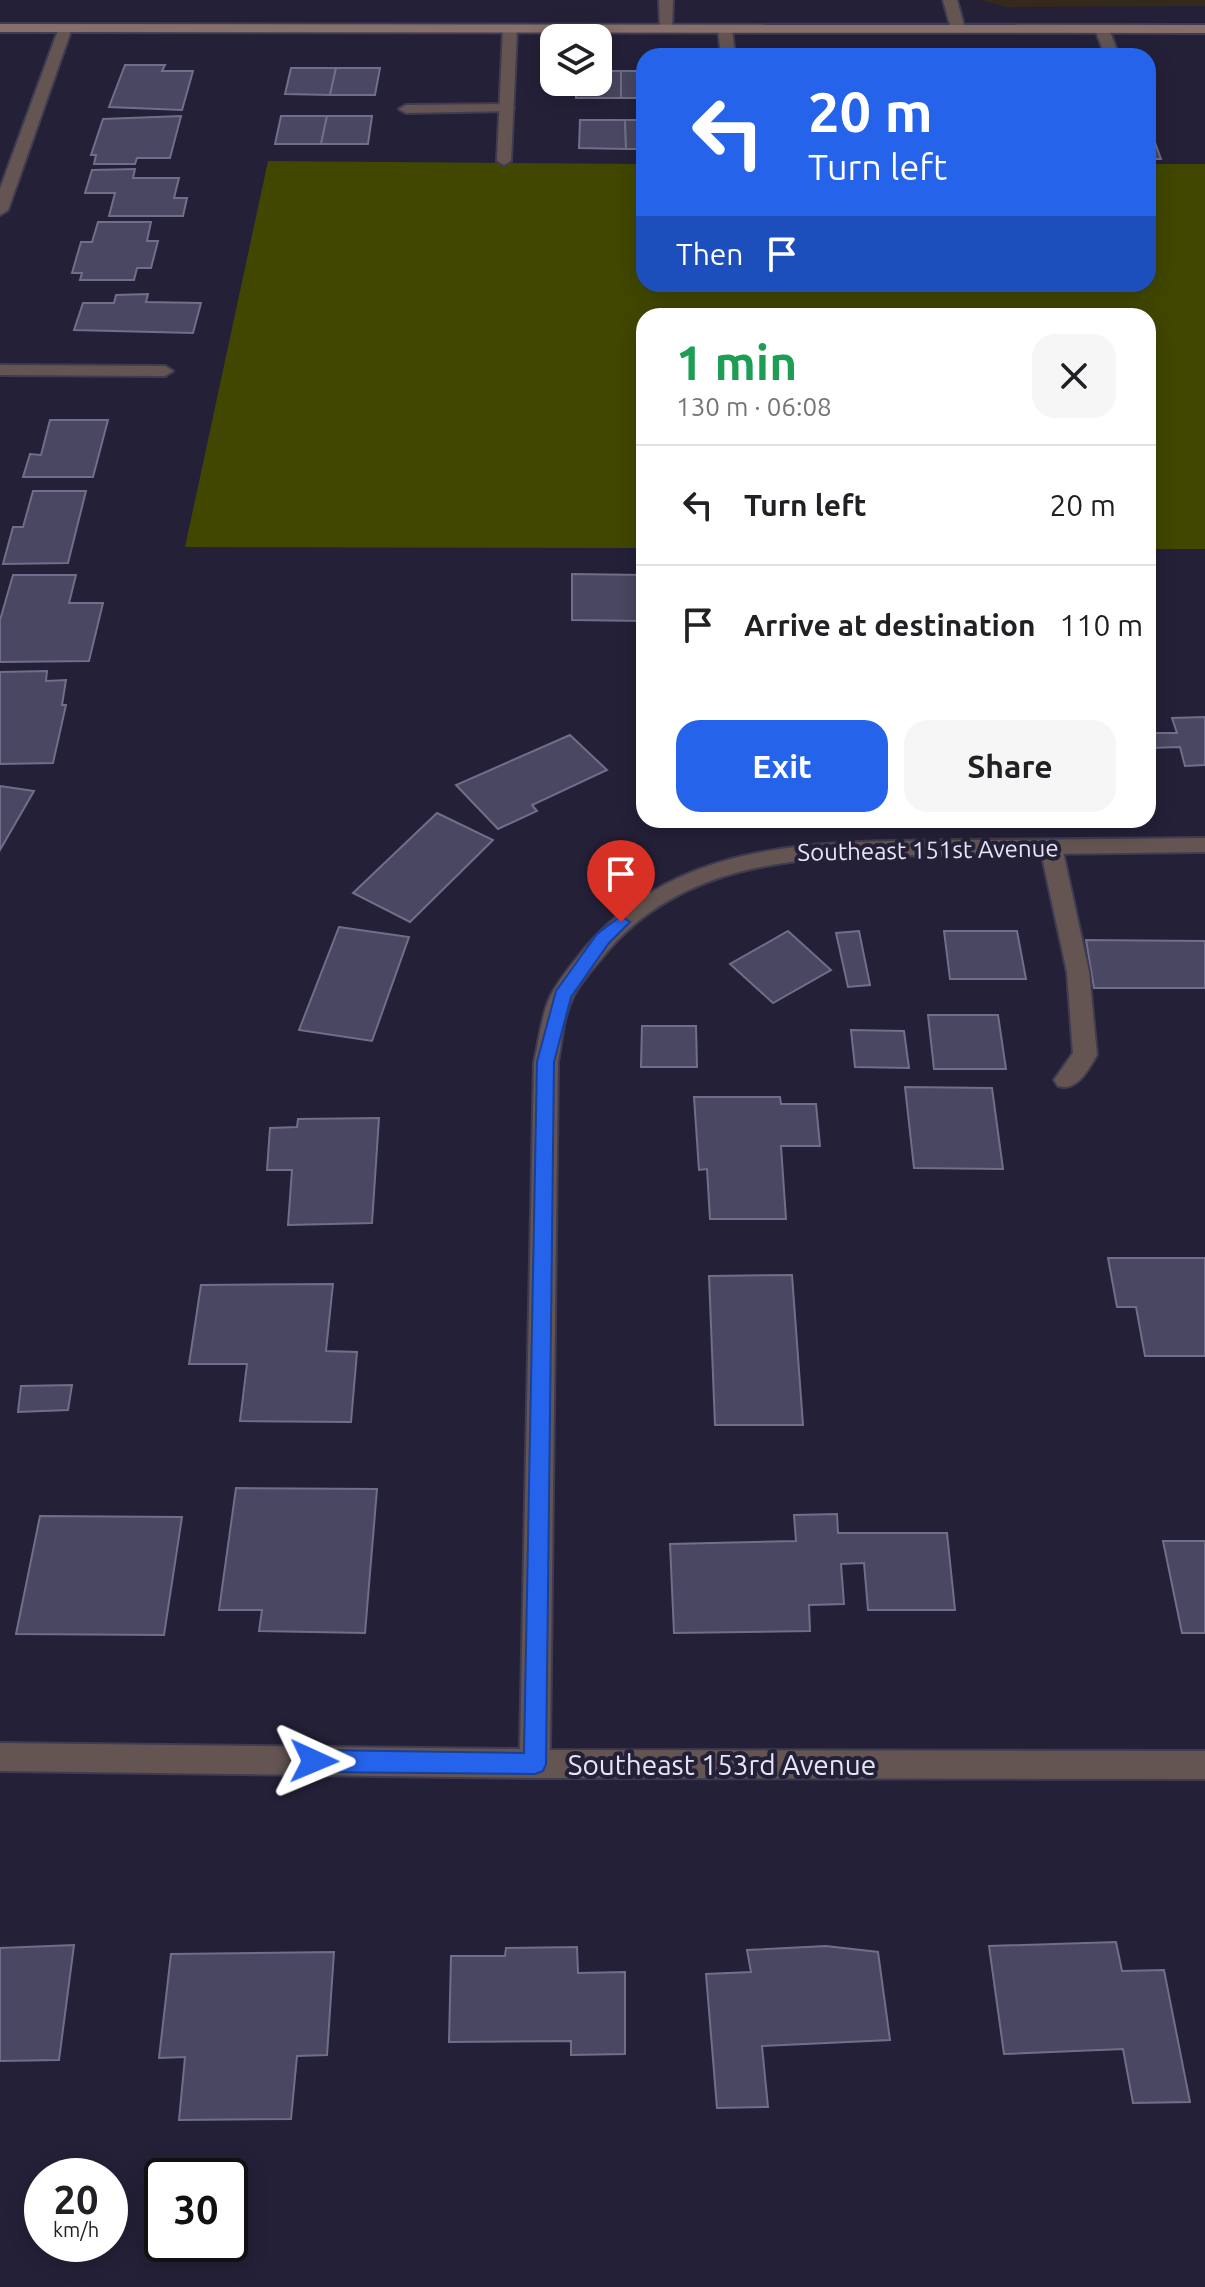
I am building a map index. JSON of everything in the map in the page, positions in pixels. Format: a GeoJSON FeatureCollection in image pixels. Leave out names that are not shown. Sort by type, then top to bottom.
{"type":"FeatureCollection","features":[{"type":"Feature","properties":{"kind":"main road"},"geometry":{"type":"LineString","coordinates":[[0,28],[1205,29]]}},
{"type":"Feature","properties":{"kind":"street"},"geometry":{"type":"LineString","coordinates":[[666,0],[667,29]]}},
{"type":"Feature","properties":{"kind":"street"},"geometry":{"type":"LineString","coordinates":[[950,0],[958,29]]}},
{"type":"Feature","properties":{"kind":"street"},"geometry":{"type":"LineString","coordinates":[[0,210],[65,28]]}},
{"type":"Feature","properties":{"kind":"street"},"geometry":{"type":"LineString","coordinates":[[504,161],[510,29]]}},
{"type":"Feature","properties":{"kind":"street"},"geometry":{"type":"LineString","coordinates":[[725,29],[727,48]]}},
{"type":"Feature","properties":{"kind":"street"},"geometry":{"type":"LineString","coordinates":[[1102,29],[1109,48]]}},
{"type":"Feature","properties":{"kind":"street"},"geometry":{"type":"LineString","coordinates":[[406,109],[507,108]]}},
{"type":"Feature","properties":{"kind":"street"},"geometry":{"type":"LineString","coordinates":[[0,370],[165,371]]}},
{"type":"Feature","properties":{"kind":"street","name":"Southeast 151st Avenue"},"geometry":{"type":"LineString","coordinates":[[535,1764],[546,1062],[562,996],[603,939],[640,906],[680,884],[728,865],[781,854],[837,849],[1205,845]]}},
{"type":"Feature","properties":{"kind":"street"},"geometry":{"type":"LineString","coordinates":[[1051,847],[1078,972],[1085,1055],[1066,1080]]}},
{"type":"Feature","properties":{"kind":"street","name":"Southeast 153rd Avenue"},"geometry":{"type":"LineString","coordinates":[[0,1757],[535,1764],[1205,1765]]}},
{"type":"Feature","properties":{"kind":"shaded area"},"geometry":{"type":"Polygon","coordinates":[[[980,0],[1205,0],[1205,6],[1006,7],[980,0]]]}},
{"type":"Feature","properties":{"kind":"green space"},"geometry":{"type":"Polygon","coordinates":[[[268,161],[636,164],[636,292],[1156,292],[1156,164],[1205,164],[1205,549],[1156,549],[1156,308],[636,308],[636,548],[185,547],[268,161]]]}},
{"type":"Feature","properties":{"kind":"building"},"geometry":{"type":"Polygon","coordinates":[[[125,65],[165,65],[162,71],[193,71],[182,110],[109,107],[125,65]]]}},
{"type":"Feature","properties":{"kind":"building"},"geometry":{"type":"Polygon","coordinates":[[[291,68],[336,68],[330,95],[285,94],[291,68]]]}},
{"type":"Feature","properties":{"kind":"building"},"geometry":{"type":"Polygon","coordinates":[[[336,68],[380,68],[375,95],[330,95],[336,68]]]}},
{"type":"Feature","properties":{"kind":"building"},"geometry":{"type":"Polygon","coordinates":[[[612,71],[621,71],[621,98],[576,98],[612,96],[612,71]]]}},
{"type":"Feature","properties":{"kind":"building"},"geometry":{"type":"Polygon","coordinates":[[[621,71],[636,71],[636,98],[621,98],[621,71]]]}},
{"type":"Feature","properties":{"kind":"building"},"geometry":{"type":"Polygon","coordinates":[[[181,116],[170,158],[137,158],[135,164],[94,164],[96,155],[91,155],[103,119],[181,116]]]}},
{"type":"Feature","properties":{"kind":"building"},"geometry":{"type":"Polygon","coordinates":[[[281,116],[327,116],[321,144],[275,144],[281,116]]]}},
{"type":"Feature","properties":{"kind":"building"},"geometry":{"type":"Polygon","coordinates":[[[327,116],[372,116],[368,144],[321,144],[327,116]]]}},
{"type":"Feature","properties":{"kind":"building"},"geometry":{"type":"Polygon","coordinates":[[[580,120],[625,120],[626,149],[579,148],[580,120]]]}},
{"type":"Feature","properties":{"kind":"building"},"geometry":{"type":"Polygon","coordinates":[[[625,120],[636,120],[636,149],[626,149],[625,120]]]}},
{"type":"Feature","properties":{"kind":"building"},"geometry":{"type":"Polygon","coordinates":[[[135,169],[133,178],[179,178],[174,198],[187,198],[183,216],[109,216],[115,193],[85,193],[92,170],[135,169]]]}},
{"type":"Feature","properties":{"kind":"building"},"geometry":{"type":"Polygon","coordinates":[[[98,222],[151,222],[147,241],[158,241],[151,268],[137,268],[134,280],[80,280],[82,273],[72,273],[81,242],[92,242],[98,222]]]}},
{"type":"Feature","properties":{"kind":"building"},"geometry":{"type":"Polygon","coordinates":[[[148,294],[146,302],[201,303],[193,333],[74,330],[83,303],[114,303],[116,295],[148,294]]]}},
{"type":"Feature","properties":{"kind":"building"},"geometry":{"type":"Polygon","coordinates":[[[50,420],[108,420],[93,477],[23,477],[30,454],[41,455],[50,420]]]}},
{"type":"Feature","properties":{"kind":"building"},"geometry":{"type":"Polygon","coordinates":[[[33,491],[86,491],[68,563],[3,564],[13,527],[23,527],[33,491]]]}},
{"type":"Feature","properties":{"kind":"building"},"geometry":{"type":"Polygon","coordinates":[[[572,574],[636,575],[636,621],[572,620],[572,574]]]}},
{"type":"Feature","properties":{"kind":"building"},"geometry":{"type":"Polygon","coordinates":[[[13,575],[76,575],[69,603],[103,603],[89,661],[0,662],[0,620],[13,575]]]}},
{"type":"Feature","properties":{"kind":"building"},"geometry":{"type":"Polygon","coordinates":[[[47,671],[46,681],[66,680],[62,705],[66,705],[53,763],[0,764],[0,672],[47,671]]]}},
{"type":"Feature","properties":{"kind":"building"},"geometry":{"type":"Polygon","coordinates":[[[1205,717],[1205,765],[1185,766],[1180,747],[1156,748],[1156,733],[1177,733],[1172,718],[1205,717]]]}},
{"type":"Feature","properties":{"kind":"building"},"geometry":{"type":"Polygon","coordinates":[[[570,735],[607,770],[532,805],[537,811],[498,829],[456,785],[570,735]]]}},
{"type":"Feature","properties":{"kind":"building"},"geometry":{"type":"Polygon","coordinates":[[[0,786],[34,791],[0,850],[0,786]]]}},
{"type":"Feature","properties":{"kind":"building"},"geometry":{"type":"Polygon","coordinates":[[[437,813],[493,840],[410,922],[353,893],[437,813]]]}},
{"type":"Feature","properties":{"kind":"building"},"geometry":{"type":"Polygon","coordinates":[[[339,927],[409,937],[372,1041],[299,1030],[339,927]]]}},
{"type":"Feature","properties":{"kind":"building"},"geometry":{"type":"Polygon","coordinates":[[[788,931],[831,970],[773,1003],[730,964],[788,931]]]}},
{"type":"Feature","properties":{"kind":"building"},"geometry":{"type":"Polygon","coordinates":[[[859,931],[870,985],[848,987],[836,933],[859,931]]]}},
{"type":"Feature","properties":{"kind":"building"},"geometry":{"type":"Polygon","coordinates":[[[944,931],[1017,931],[1026,979],[950,979],[944,931]]]}},
{"type":"Feature","properties":{"kind":"building"},"geometry":{"type":"Polygon","coordinates":[[[1086,940],[1205,941],[1205,988],[1094,988],[1086,940]]]}},
{"type":"Feature","properties":{"kind":"building"},"geometry":{"type":"Polygon","coordinates":[[[928,1015],[998,1015],[1006,1069],[934,1069],[928,1015]]]}},
{"type":"Feature","properties":{"kind":"building"},"geometry":{"type":"Polygon","coordinates":[[[642,1026],[696,1026],[697,1067],[641,1067],[642,1026]]]}},
{"type":"Feature","properties":{"kind":"building"},"geometry":{"type":"Polygon","coordinates":[[[851,1030],[904,1031],[909,1068],[855,1067],[851,1030]]]}},
{"type":"Feature","properties":{"kind":"building"},"geometry":{"type":"Polygon","coordinates":[[[905,1087],[992,1088],[1003,1169],[914,1168],[905,1087]]]}},
{"type":"Feature","properties":{"kind":"building"},"geometry":{"type":"Polygon","coordinates":[[[694,1097],[780,1097],[781,1104],[816,1104],[820,1146],[781,1146],[786,1219],[710,1219],[707,1169],[699,1170],[694,1097]]]}},
{"type":"Feature","properties":{"kind":"building"},"geometry":{"type":"Polygon","coordinates":[[[379,1118],[372,1223],[288,1225],[292,1170],[267,1170],[270,1128],[297,1127],[298,1119],[379,1118]]]}},
{"type":"Feature","properties":{"kind":"building"},"geometry":{"type":"Polygon","coordinates":[[[1108,1258],[1205,1258],[1205,1356],[1145,1356],[1136,1307],[1117,1307],[1108,1258]]]}},
{"type":"Feature","properties":{"kind":"building"},"geometry":{"type":"Polygon","coordinates":[[[792,1275],[803,1425],[715,1425],[709,1276],[792,1275]]]}},
{"type":"Feature","properties":{"kind":"building"},"geometry":{"type":"Polygon","coordinates":[[[333,1284],[326,1351],[357,1352],[351,1422],[240,1421],[247,1364],[189,1364],[201,1285],[333,1284]]]}},
{"type":"Feature","properties":{"kind":"building"},"geometry":{"type":"Polygon","coordinates":[[[72,1385],[68,1410],[18,1412],[21,1386],[72,1385]]]}},
{"type":"Feature","properties":{"kind":"building"},"geometry":{"type":"Polygon","coordinates":[[[236,1488],[377,1489],[365,1633],[259,1631],[262,1610],[219,1610],[236,1488]]]}},
{"type":"Feature","properties":{"kind":"building"},"geometry":{"type":"Polygon","coordinates":[[[837,1514],[838,1533],[947,1533],[955,1610],[868,1610],[864,1563],[841,1564],[844,1604],[809,1605],[810,1631],[674,1633],[670,1544],[796,1541],[794,1515],[837,1514]]]}},
{"type":"Feature","properties":{"kind":"building"},"geometry":{"type":"Polygon","coordinates":[[[40,1516],[182,1517],[164,1635],[16,1634],[40,1516]]]}},
{"type":"Feature","properties":{"kind":"building"},"geometry":{"type":"Polygon","coordinates":[[[1163,1541],[1205,1541],[1205,1633],[1182,1633],[1163,1541]]]}},
{"type":"Feature","properties":{"kind":"building"},"geometry":{"type":"Polygon","coordinates":[[[1116,1942],[1122,1971],[1164,1970],[1190,2102],[1133,2103],[1123,2049],[1004,2054],[989,1946],[1116,1942]]]}},
{"type":"Feature","properties":{"kind":"building"},"geometry":{"type":"Polygon","coordinates":[[[74,1945],[59,2060],[0,2061],[0,1948],[74,1945]]]}},
{"type":"Feature","properties":{"kind":"building"},"geometry":{"type":"Polygon","coordinates":[[[826,1946],[878,1952],[890,2040],[762,2046],[768,2107],[717,2108],[706,1974],[751,1972],[747,1950],[826,1946]]]}},
{"type":"Feature","properties":{"kind":"building"},"geometry":{"type":"Polygon","coordinates":[[[577,1947],[578,1973],[625,1972],[625,2054],[571,2055],[571,2041],[449,2042],[451,1956],[505,1956],[506,1948],[577,1947]]]}},
{"type":"Feature","properties":{"kind":"building"},"geometry":{"type":"Polygon","coordinates":[[[334,1952],[327,2055],[297,2056],[291,2119],[179,2120],[185,2057],[159,2058],[171,1954],[334,1952]]]}},
{"type":"Feature","properties":{"kind":"route"},"geometry":{"type":"LineString","coordinates":[[314,1761],[535,1764],[546,1062],[562,996],[603,939],[621,922]]}}]}
